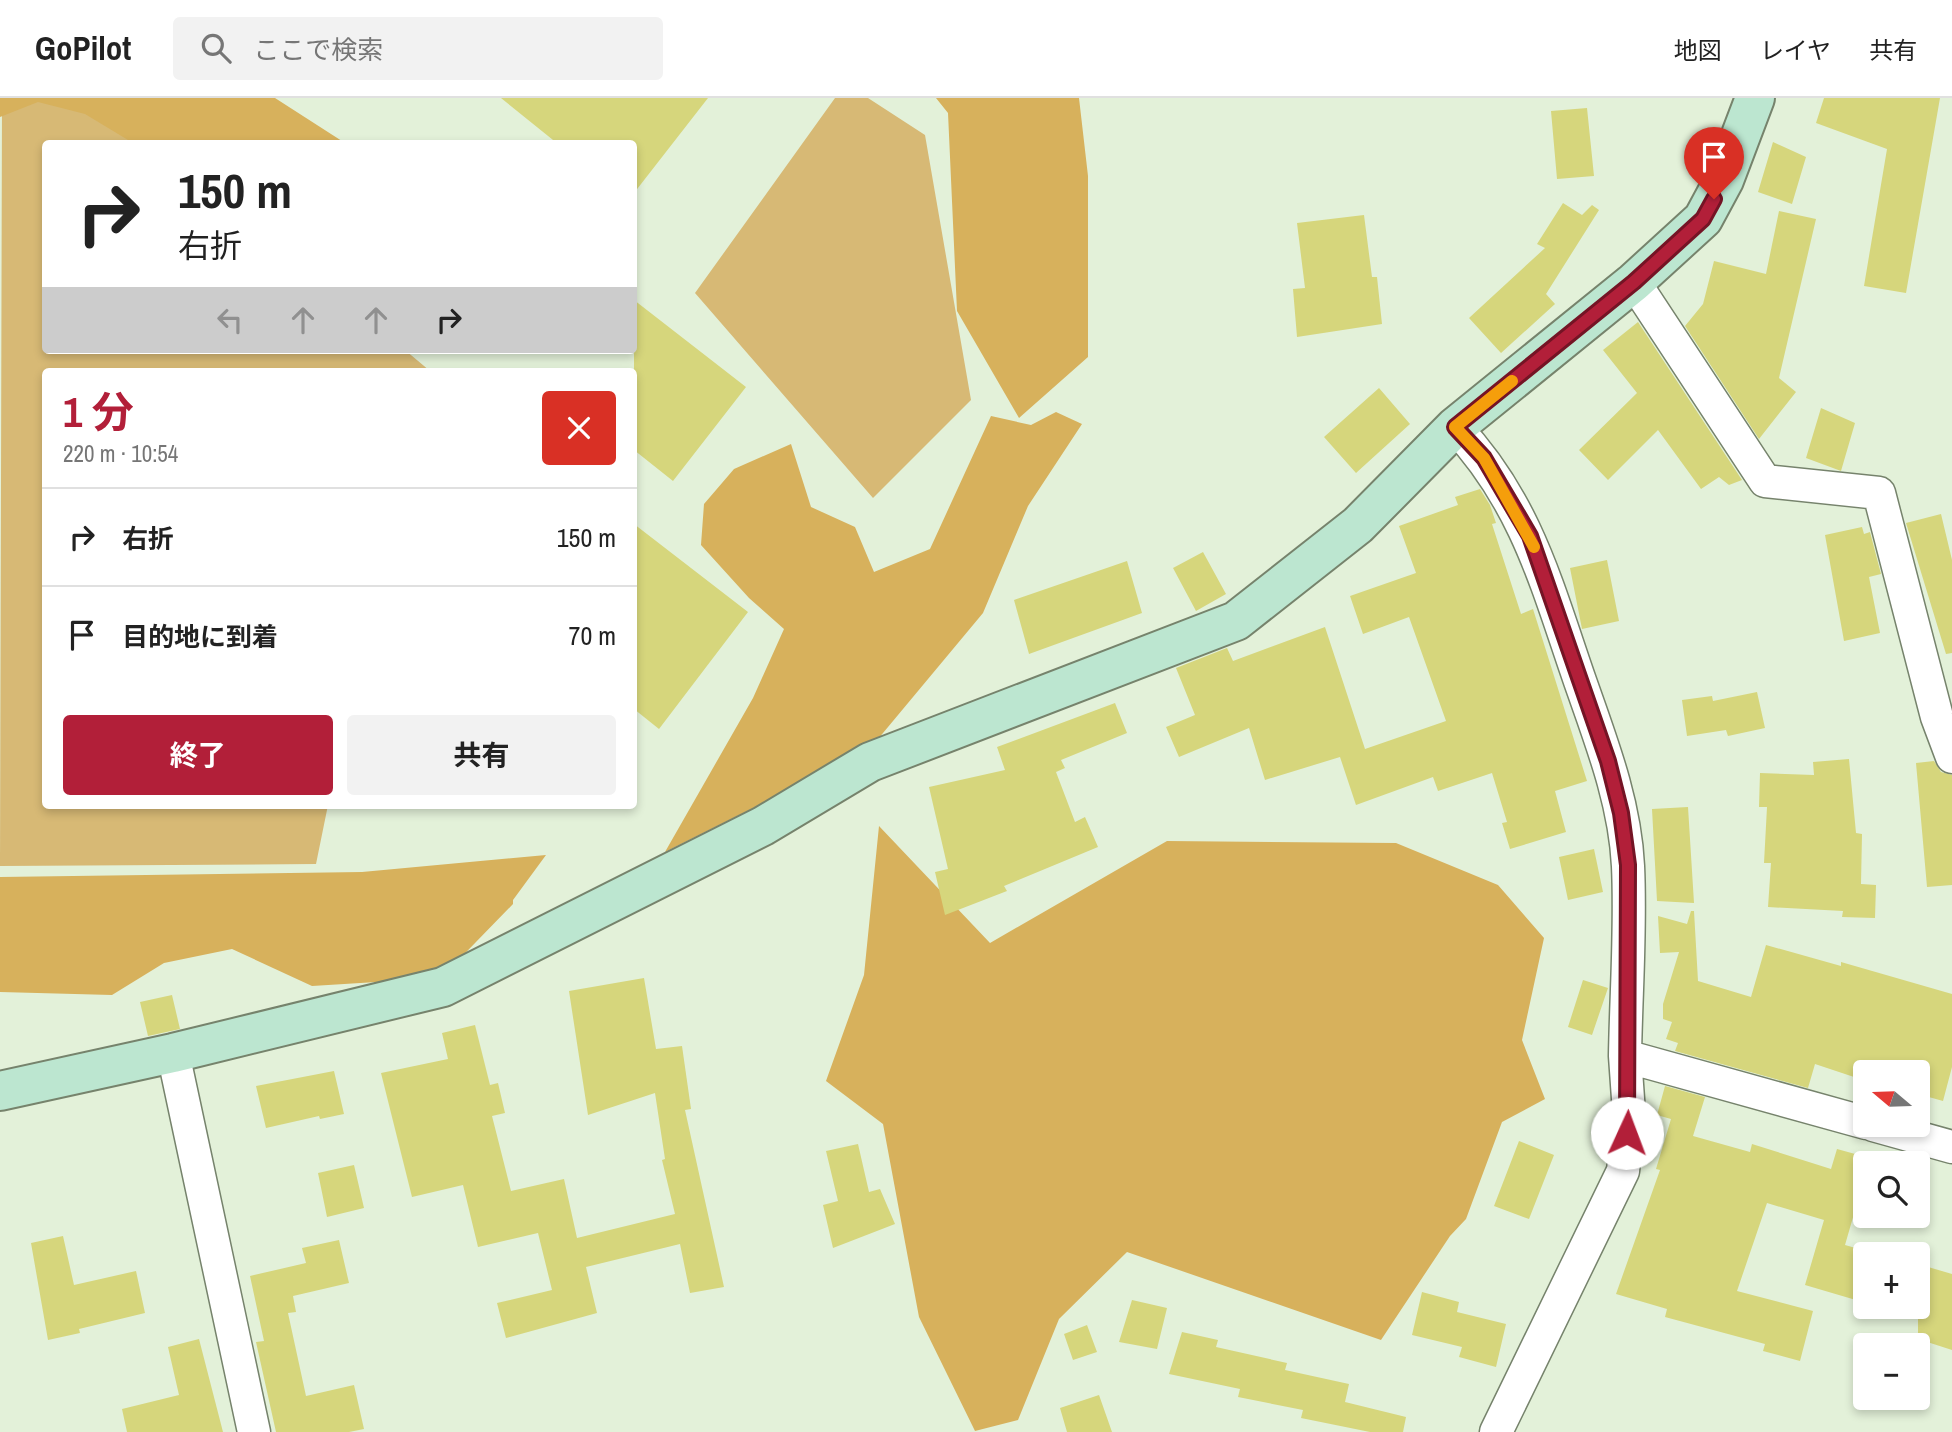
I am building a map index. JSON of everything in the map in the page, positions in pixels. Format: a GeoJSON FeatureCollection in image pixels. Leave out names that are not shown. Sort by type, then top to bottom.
{"type":"FeatureCollection","features":[{"type":"Feature","properties":{"kind":"street"},"geometry":{"type":"LineString","coordinates":[[0,1091],[173,1053],[443,987],[762,826],[870,762],[1236,621],[1357,525],[1455,427],[1634,282],[1703,219],[1724,180],[1755,98]]}},
{"type":"Feature","properties":{"kind":"street"},"geometry":{"type":"LineString","coordinates":[[1634,282],[1765,481],[1878,494],[1950,746]]}},
{"type":"Feature","properties":{"kind":"street"},"geometry":{"type":"LineString","coordinates":[[1455,427],[1484,458],[1530,536],[1608,761],[1621,813],[1628,865],[1625,1056],[1629,1113],[1623,1171],[1496,1432]]}},
{"type":"Feature","properties":{"kind":"street"},"geometry":{"type":"LineString","coordinates":[[173,1053],[254,1432]]}},
{"type":"Feature","properties":{"kind":"street"},"geometry":{"type":"LineString","coordinates":[[1625,1056],[1853,1119]]}},
{"type":"Feature","properties":{"kind":"street"},"geometry":{"type":"LineString","coordinates":[[1920,1138],[1952,1147]]}},
{"type":"Feature","properties":{"kind":"shaded area"},"geometry":{"type":"Polygon","coordinates":[[[0,98],[275,98],[340,140],[128,140],[85,114],[38,102],[0,117],[0,98]]]}},
{"type":"Feature","properties":{"kind":"shaded area"},"geometry":{"type":"Polygon","coordinates":[[[2,98],[92,98],[156,140],[42,140],[42,354],[410,354],[426,368],[42,368],[42,809],[327,809],[316,864],[0,866],[2,98]]]}},
{"type":"Feature","properties":{"kind":"shaded area"},"geometry":{"type":"Polygon","coordinates":[[[835,98],[868,98],[925,135],[971,400],[873,498],[695,293],[835,98]]]}},
{"type":"Feature","properties":{"kind":"shaded area"},"geometry":{"type":"Polygon","coordinates":[[[936,98],[1079,98],[1088,176],[1088,357],[1019,418],[957,311],[948,113],[936,98]]]}},
{"type":"Feature","properties":{"kind":"shaded area"},"geometry":{"type":"Polygon","coordinates":[[[1056,412],[1082,424],[1028,506],[983,613],[868,751],[665,852],[753,698],[784,629],[749,598],[701,545],[704,504],[734,469],[791,444],[811,507],[855,527],[874,572],[930,549],[991,416],[1031,425],[1056,412]]]}},
{"type":"Feature","properties":{"kind":"shaded area"},"geometry":{"type":"Polygon","coordinates":[[[879,826],[990,943],[1167,841],[1396,843],[1498,885],[1544,938],[1522,1040],[1545,1099],[1502,1122],[1466,1219],[1450,1236],[1381,1340],[1127,1252],[1059,1319],[1018,1420],[975,1431],[919,1317],[883,1124],[826,1081],[864,975],[879,826]]]}},
{"type":"Feature","properties":{"kind":"shaded area"},"geometry":{"type":"Polygon","coordinates":[[[546,855],[513,900],[513,904],[441,978],[312,986],[232,949],[164,963],[112,995],[0,992],[0,877],[362,872],[546,855]]]}},
{"type":"Feature","properties":{"kind":"building"},"geometry":{"type":"Polygon","coordinates":[[[501,98],[708,98],[637,189],[637,140],[553,140],[501,98]]]}},
{"type":"Feature","properties":{"kind":"building"},"geometry":{"type":"Polygon","coordinates":[[[1824,98],[1940,98],[1906,293],[1864,286],[1887,149],[1816,123],[1824,98]]]}},
{"type":"Feature","properties":{"kind":"building"},"geometry":{"type":"Polygon","coordinates":[[[1587,108],[1594,176],[1557,179],[1551,111],[1587,108]]]}},
{"type":"Feature","properties":{"kind":"building"},"geometry":{"type":"Polygon","coordinates":[[[1773,142],[1806,157],[1792,204],[1758,192],[1773,142]]]}},
{"type":"Feature","properties":{"kind":"building"},"geometry":{"type":"Polygon","coordinates":[[[1563,203],[1582,215],[1592,205],[1599,210],[1546,294],[1555,304],[1501,353],[1469,318],[1545,248],[1537,244],[1563,203]]]}},
{"type":"Feature","properties":{"kind":"building"},"geometry":{"type":"Polygon","coordinates":[[[1779,211],[1816,219],[1779,378],[1796,392],[1759,439],[1685,326],[1703,304],[1714,261],[1766,274],[1779,211]]]}},
{"type":"Feature","properties":{"kind":"building"},"geometry":{"type":"Polygon","coordinates":[[[1364,215],[1372,277],[1377,277],[1382,324],[1297,337],[1293,289],[1305,288],[1297,223],[1364,215]]]}},
{"type":"Feature","properties":{"kind":"building"},"geometry":{"type":"Polygon","coordinates":[[[637,302],[746,387],[673,481],[637,452],[637,368],[634,368],[634,354],[637,354],[637,302]]]}},
{"type":"Feature","properties":{"kind":"building"},"geometry":{"type":"Polygon","coordinates":[[[1638,322],[1742,480],[1729,485],[1719,477],[1701,489],[1658,430],[1608,480],[1579,450],[1637,393],[1603,350],[1638,322]]]}},
{"type":"Feature","properties":{"kind":"building"},"geometry":{"type":"Polygon","coordinates":[[[1379,388],[1410,424],[1356,473],[1324,437],[1379,388]]]}},
{"type":"Feature","properties":{"kind":"building"},"geometry":{"type":"Polygon","coordinates":[[[1821,408],[1855,423],[1841,471],[1806,458],[1821,408]]]}},
{"type":"Feature","properties":{"kind":"building"},"geometry":{"type":"Polygon","coordinates":[[[1480,489],[1490,505],[1496,523],[1492,524],[1521,614],[1533,609],[1587,781],[1555,791],[1566,832],[1510,849],[1502,823],[1507,822],[1492,773],[1438,791],[1433,777],[1356,805],[1340,757],[1265,780],[1249,728],[1179,757],[1166,727],[1195,715],[1176,668],[1227,648],[1233,661],[1325,627],[1365,749],[1446,721],[1409,617],[1363,634],[1350,596],[1416,573],[1399,526],[1458,505],[1455,497],[1480,489]]]}},
{"type":"Feature","properties":{"kind":"building"},"geometry":{"type":"Polygon","coordinates":[[[1941,514],[1952,560],[1952,653],[1946,654],[1906,523],[1941,514]]]}},
{"type":"Feature","properties":{"kind":"building"},"geometry":{"type":"Polygon","coordinates":[[[637,526],[748,612],[659,729],[637,711],[637,526]]]}},
{"type":"Feature","properties":{"kind":"building"},"geometry":{"type":"Polygon","coordinates":[[[1862,527],[1864,534],[1870,532],[1881,574],[1869,577],[1880,633],[1844,641],[1825,535],[1862,527]]]}},
{"type":"Feature","properties":{"kind":"building"},"geometry":{"type":"Polygon","coordinates":[[[1203,552],[1226,594],[1196,611],[1173,568],[1203,552]]]}},
{"type":"Feature","properties":{"kind":"building"},"geometry":{"type":"Polygon","coordinates":[[[1607,560],[1619,621],[1582,629],[1570,568],[1607,560]]]}},
{"type":"Feature","properties":{"kind":"building"},"geometry":{"type":"Polygon","coordinates":[[[1127,561],[1142,613],[1029,654],[1014,600],[1127,561]]]}},
{"type":"Feature","properties":{"kind":"building"},"geometry":{"type":"Polygon","coordinates":[[[1757,692],[1765,728],[1728,736],[1726,730],[1687,736],[1682,700],[1712,696],[1713,701],[1757,692]]]}},
{"type":"Feature","properties":{"kind":"building"},"geometry":{"type":"Polygon","coordinates":[[[1115,703],[1127,733],[1061,760],[1065,768],[1056,772],[1075,822],[1085,817],[1098,847],[1004,886],[1007,891],[945,915],[935,872],[948,869],[929,787],[1005,770],[997,747],[1115,703]]]}},
{"type":"Feature","properties":{"kind":"building"},"geometry":{"type":"Polygon","coordinates":[[[1849,759],[1856,833],[1862,834],[1861,884],[1876,885],[1875,918],[1842,917],[1843,911],[1768,907],[1771,863],[1764,863],[1767,807],[1759,807],[1760,773],[1814,775],[1813,762],[1849,759]]]}},
{"type":"Feature","properties":{"kind":"building"},"geometry":{"type":"Polygon","coordinates":[[[1934,761],[1941,772],[1952,775],[1952,885],[1927,887],[1916,763],[1934,761]]]}},
{"type":"Feature","properties":{"kind":"building"},"geometry":{"type":"Polygon","coordinates":[[[1688,807],[1694,903],[1657,901],[1652,809],[1688,807]]]}},
{"type":"Feature","properties":{"kind":"building"},"geometry":{"type":"Polygon","coordinates":[[[1594,849],[1603,892],[1568,900],[1559,857],[1594,849]]]}},
{"type":"Feature","properties":{"kind":"building"},"geometry":{"type":"Polygon","coordinates":[[[1691,911],[1694,911],[1698,981],[1751,997],[1766,945],[1841,966],[1841,962],[1952,994],[1952,1067],[1943,1101],[1930,1097],[1930,1060],[1853,1060],[1853,1077],[1815,1064],[1808,1088],[1675,1051],[1678,1043],[1666,1039],[1672,1022],[1663,1019],[1663,1004],[1679,952],[1660,953],[1658,916],[1687,924],[1691,911]]]}},
{"type":"Feature","properties":{"kind":"building"},"geometry":{"type":"Polygon","coordinates":[[[644,978],[656,1049],[682,1046],[691,1109],[685,1110],[724,1287],[690,1293],[680,1244],[586,1267],[597,1313],[506,1338],[497,1303],[552,1290],[538,1233],[478,1247],[463,1185],[412,1197],[381,1073],[448,1059],[442,1033],[475,1025],[490,1085],[498,1083],[505,1113],[492,1116],[511,1191],[564,1179],[577,1238],[675,1214],[662,1160],[665,1159],[655,1093],[588,1115],[569,991],[644,978]]]}},
{"type":"Feature","properties":{"kind":"building"},"geometry":{"type":"Polygon","coordinates":[[[1583,980],[1608,988],[1592,1035],[1568,1027],[1583,980]]]}},
{"type":"Feature","properties":{"kind":"building"},"geometry":{"type":"Polygon","coordinates":[[[172,995],[180,1029],[148,1036],[140,1002],[172,995]]]}},
{"type":"Feature","properties":{"kind":"building"},"geometry":{"type":"Polygon","coordinates":[[[334,1071],[344,1114],[320,1119],[319,1116],[266,1128],[256,1086],[334,1071]]]}},
{"type":"Feature","properties":{"kind":"building"},"geometry":{"type":"Polygon","coordinates":[[[1665,1086],[1705,1097],[1693,1136],[1750,1152],[1752,1144],[1831,1169],[1837,1149],[1853,1153],[1853,1217],[1845,1245],[1853,1247],[1853,1299],[1805,1285],[1824,1220],[1767,1203],[1737,1291],[1813,1311],[1800,1361],[1763,1351],[1765,1344],[1665,1317],[1667,1309],[1616,1294],[1660,1170],[1656,1169],[1671,1119],[1657,1115],[1665,1086]]]}},
{"type":"Feature","properties":{"kind":"building"},"geometry":{"type":"Polygon","coordinates":[[[1519,1141],[1554,1155],[1529,1219],[1494,1206],[1519,1141]]]}},
{"type":"Feature","properties":{"kind":"building"},"geometry":{"type":"Polygon","coordinates":[[[858,1144],[869,1192],[880,1189],[895,1224],[833,1248],[823,1205],[838,1201],[826,1151],[858,1144]]]}},
{"type":"Feature","properties":{"kind":"building"},"geometry":{"type":"Polygon","coordinates":[[[354,1165],[364,1208],[327,1217],[318,1173],[354,1165]]]}},
{"type":"Feature","properties":{"kind":"building"},"geometry":{"type":"Polygon","coordinates":[[[63,1236],[74,1285],[136,1271],[145,1313],[79,1329],[80,1333],[48,1340],[31,1243],[63,1236]]]}},
{"type":"Feature","properties":{"kind":"building"},"geometry":{"type":"Polygon","coordinates":[[[339,1240],[349,1283],[293,1296],[296,1312],[288,1313],[306,1396],[354,1385],[364,1429],[349,1432],[276,1432],[256,1342],[264,1341],[250,1276],[306,1263],[302,1248],[339,1240]]]}},
{"type":"Feature","properties":{"kind":"building"},"geometry":{"type":"Polygon","coordinates":[[[1930,1268],[1952,1274],[1952,1350],[1930,1343],[1930,1333],[1918,1333],[1918,1319],[1930,1319],[1930,1268]]]}},
{"type":"Feature","properties":{"kind":"building"},"geometry":{"type":"Polygon","coordinates":[[[1422,1292],[1459,1302],[1457,1312],[1506,1324],[1496,1367],[1459,1357],[1462,1347],[1412,1335],[1422,1292]]]}},
{"type":"Feature","properties":{"kind":"building"},"geometry":{"type":"Polygon","coordinates":[[[1132,1300],[1167,1308],[1157,1349],[1119,1342],[1132,1300]]]}},
{"type":"Feature","properties":{"kind":"building"},"geometry":{"type":"Polygon","coordinates":[[[1087,1325],[1097,1352],[1073,1360],[1064,1334],[1087,1325]]]}},
{"type":"Feature","properties":{"kind":"building"},"geometry":{"type":"Polygon","coordinates":[[[1182,1332],[1218,1340],[1216,1347],[1287,1363],[1285,1370],[1349,1384],[1345,1402],[1406,1417],[1403,1432],[1370,1432],[1301,1418],[1303,1410],[1238,1397],[1240,1389],[1169,1374],[1182,1332]]]}},
{"type":"Feature","properties":{"kind":"building"},"geometry":{"type":"Polygon","coordinates":[[[199,1339],[223,1432],[127,1432],[122,1409],[179,1395],[168,1347],[199,1339]]]}},
{"type":"Feature","properties":{"kind":"building"},"geometry":{"type":"Polygon","coordinates":[[[1099,1395],[1112,1432],[1067,1432],[1060,1408],[1099,1395]]]}},
{"type":"Feature","properties":{"kind":"slow traffic"},"geometry":{"type":"LineString","coordinates":[[1512,381],[1455,427],[1484,458],[1534,547]]}},
{"type":"Feature","properties":{"kind":"route"},"geometry":{"type":"LineString","coordinates":[[1627,1133],[1629,1113],[1625,1056],[1628,865],[1621,813],[1608,761],[1530,536],[1484,458],[1455,427],[1634,282],[1703,219],[1714,199]]}}]}
